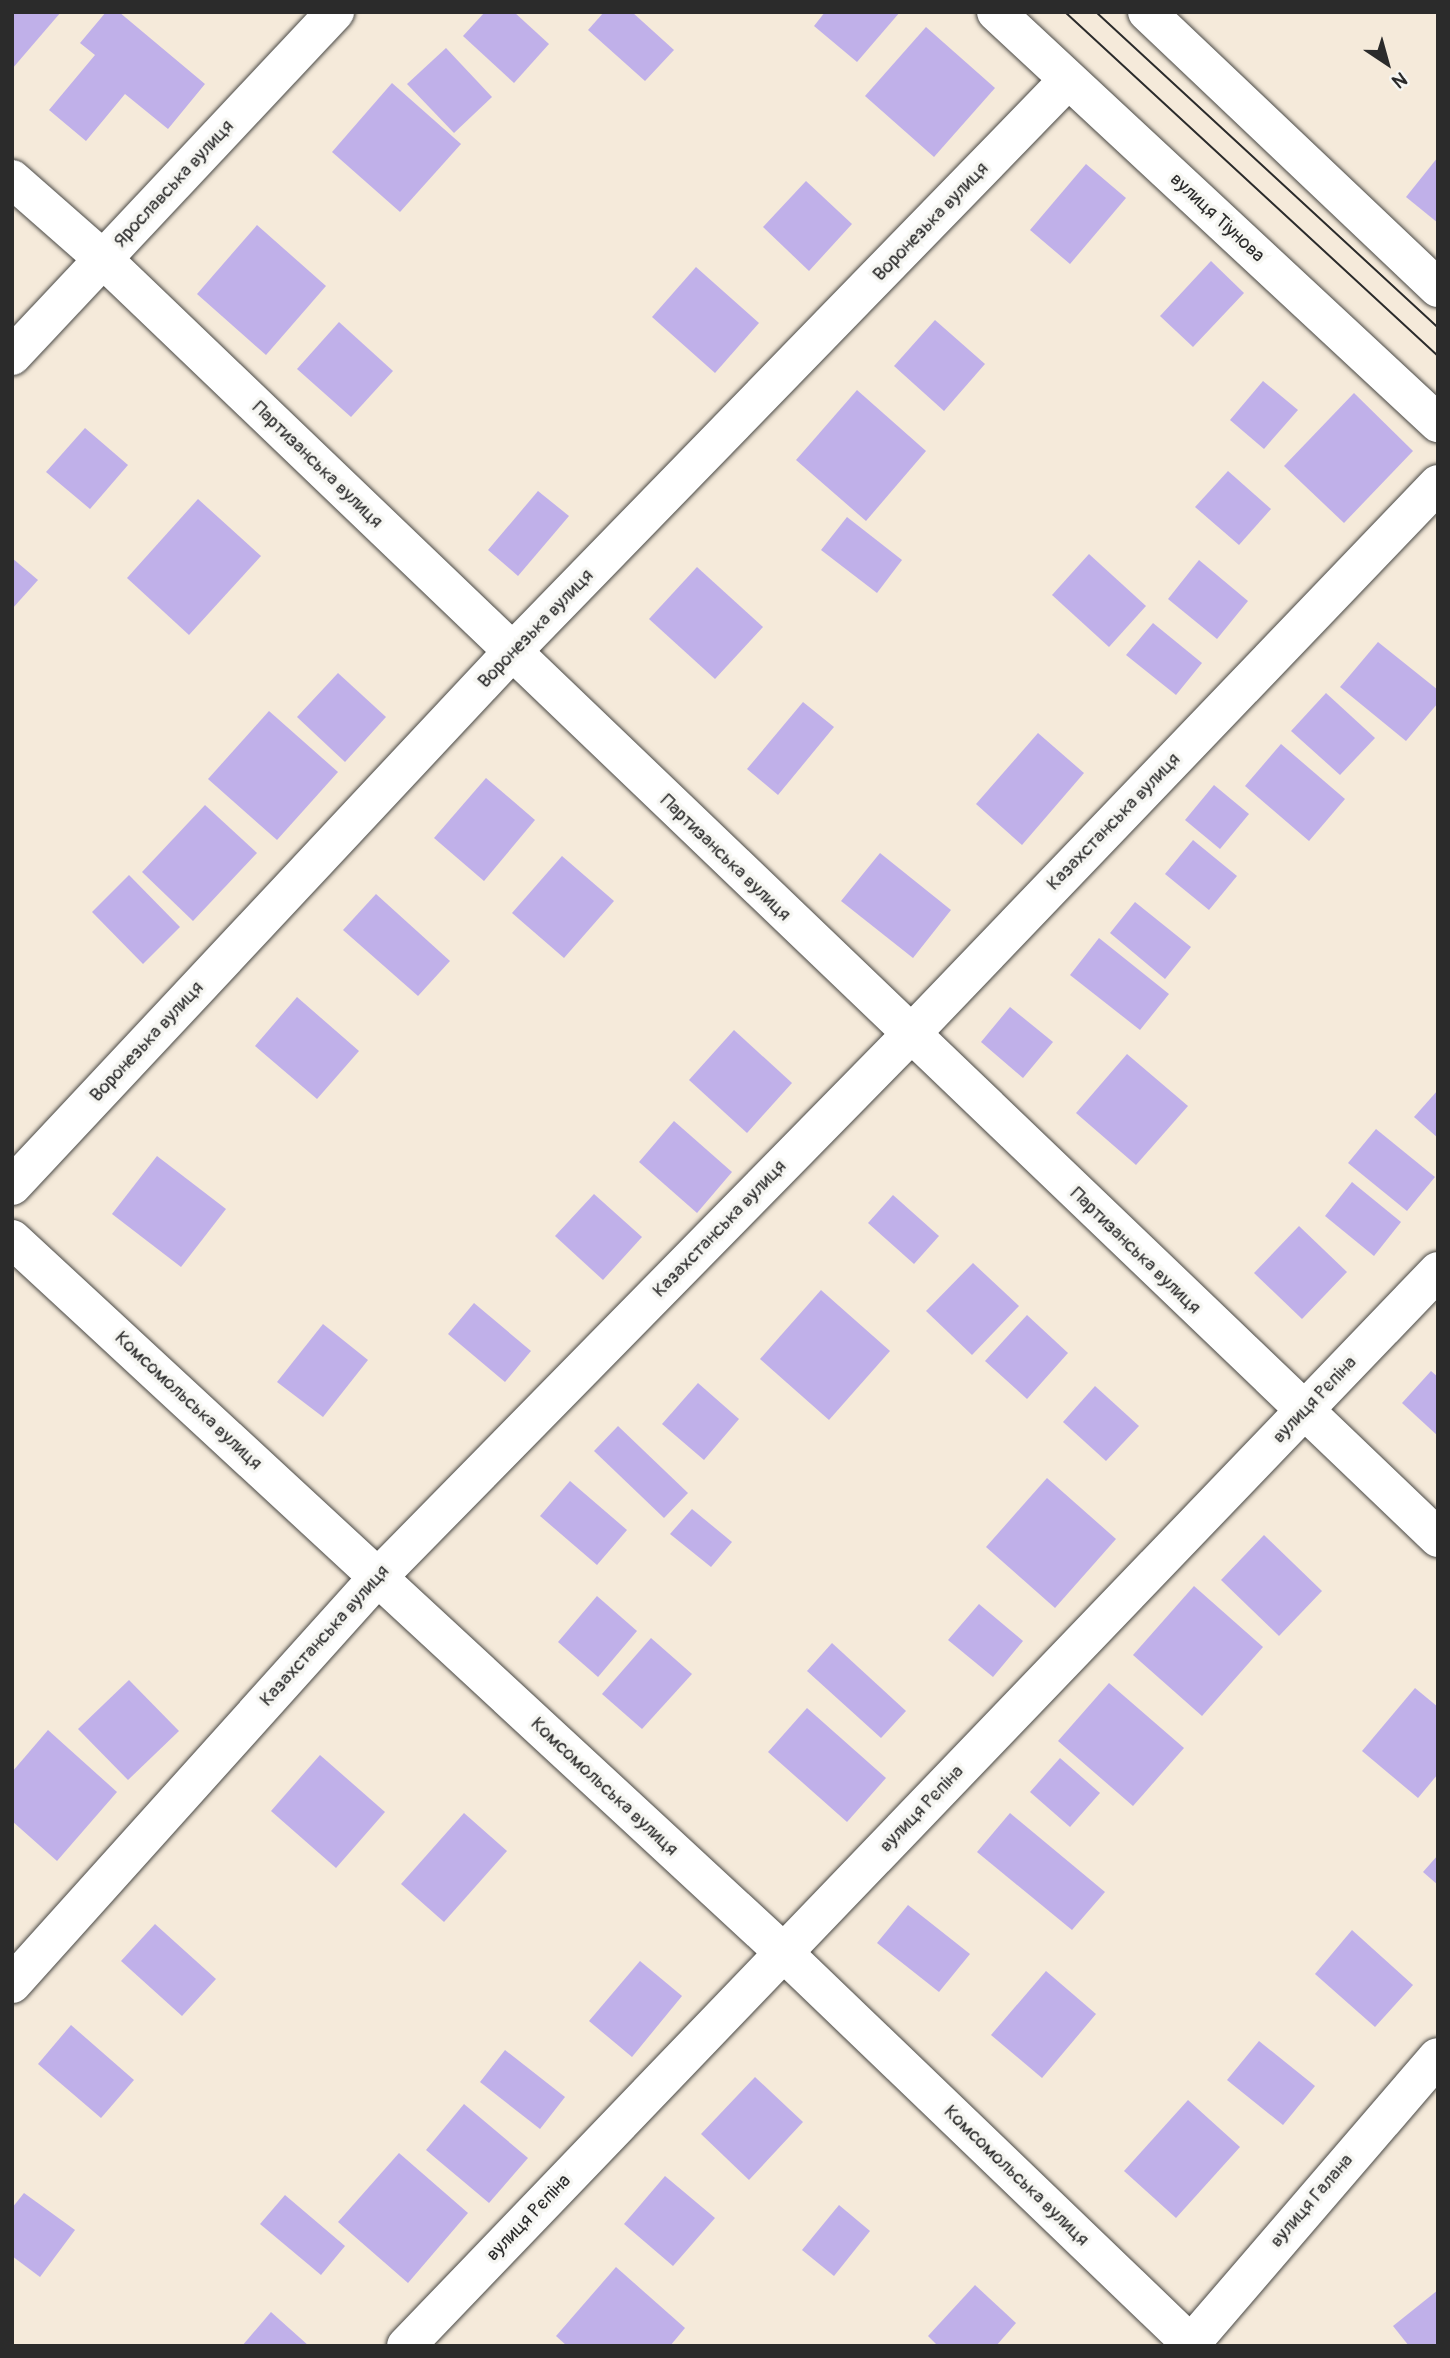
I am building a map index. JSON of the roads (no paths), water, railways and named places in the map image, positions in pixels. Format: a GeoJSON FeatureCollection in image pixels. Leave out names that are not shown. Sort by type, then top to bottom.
{"type":"FeatureCollection","features":[{"type":"Feature","properties":{"kind":"street","name":"Ярославська вулиця"},"geometry":{"type":"LineString","coordinates":[[12,356],[335,12]]}},
{"type":"Feature","properties":{"kind":"street","name":"вулиця Тіунова"},"geometry":{"type":"LineString","coordinates":[[996,12],[1438,423]]}},
{"type":"Feature","properties":{"kind":"street"},"geometry":{"type":"LineString","coordinates":[[1147,12],[1438,288]]}},
{"type":"Feature","properties":{"kind":"street","name":"Воронезька вулиця"},"geometry":{"type":"LineString","coordinates":[[12,1186],[511,653],[1068,80]]}},
{"type":"Feature","properties":{"kind":"street","name":"Партизанська вулиця"},"geometry":{"type":"LineString","coordinates":[[12,179],[103,259],[511,653],[1438,1538]]}},
{"type":"Feature","properties":{"kind":"street","name":"Казахстанська вулиця"},"geometry":{"type":"LineString","coordinates":[[12,1984],[378,1577],[910,1035],[1438,484]]}},
{"type":"Feature","properties":{"kind":"street","name":"Комсомольська вулиця"},"geometry":{"type":"LineString","coordinates":[[12,1238],[784,1953],[1189,2344]]}},
{"type":"Feature","properties":{"kind":"street","name":"вулиця Рєпіна"},"geometry":{"type":"LineString","coordinates":[[406,2346],[1438,1271]]}},
{"type":"Feature","properties":{"kind":"street","name":"вулиця Галана"},"geometry":{"type":"LineString","coordinates":[[1189,2344],[1438,2057]]}},
{"type":"Feature","properties":{"kind":"tram line"},"geometry":{"type":"LineString","coordinates":[[1065,12],[1438,356]]}},
{"type":"Feature","properties":{"kind":"tram line"},"geometry":{"type":"LineString","coordinates":[[1096,12],[1438,328]]}}]}
